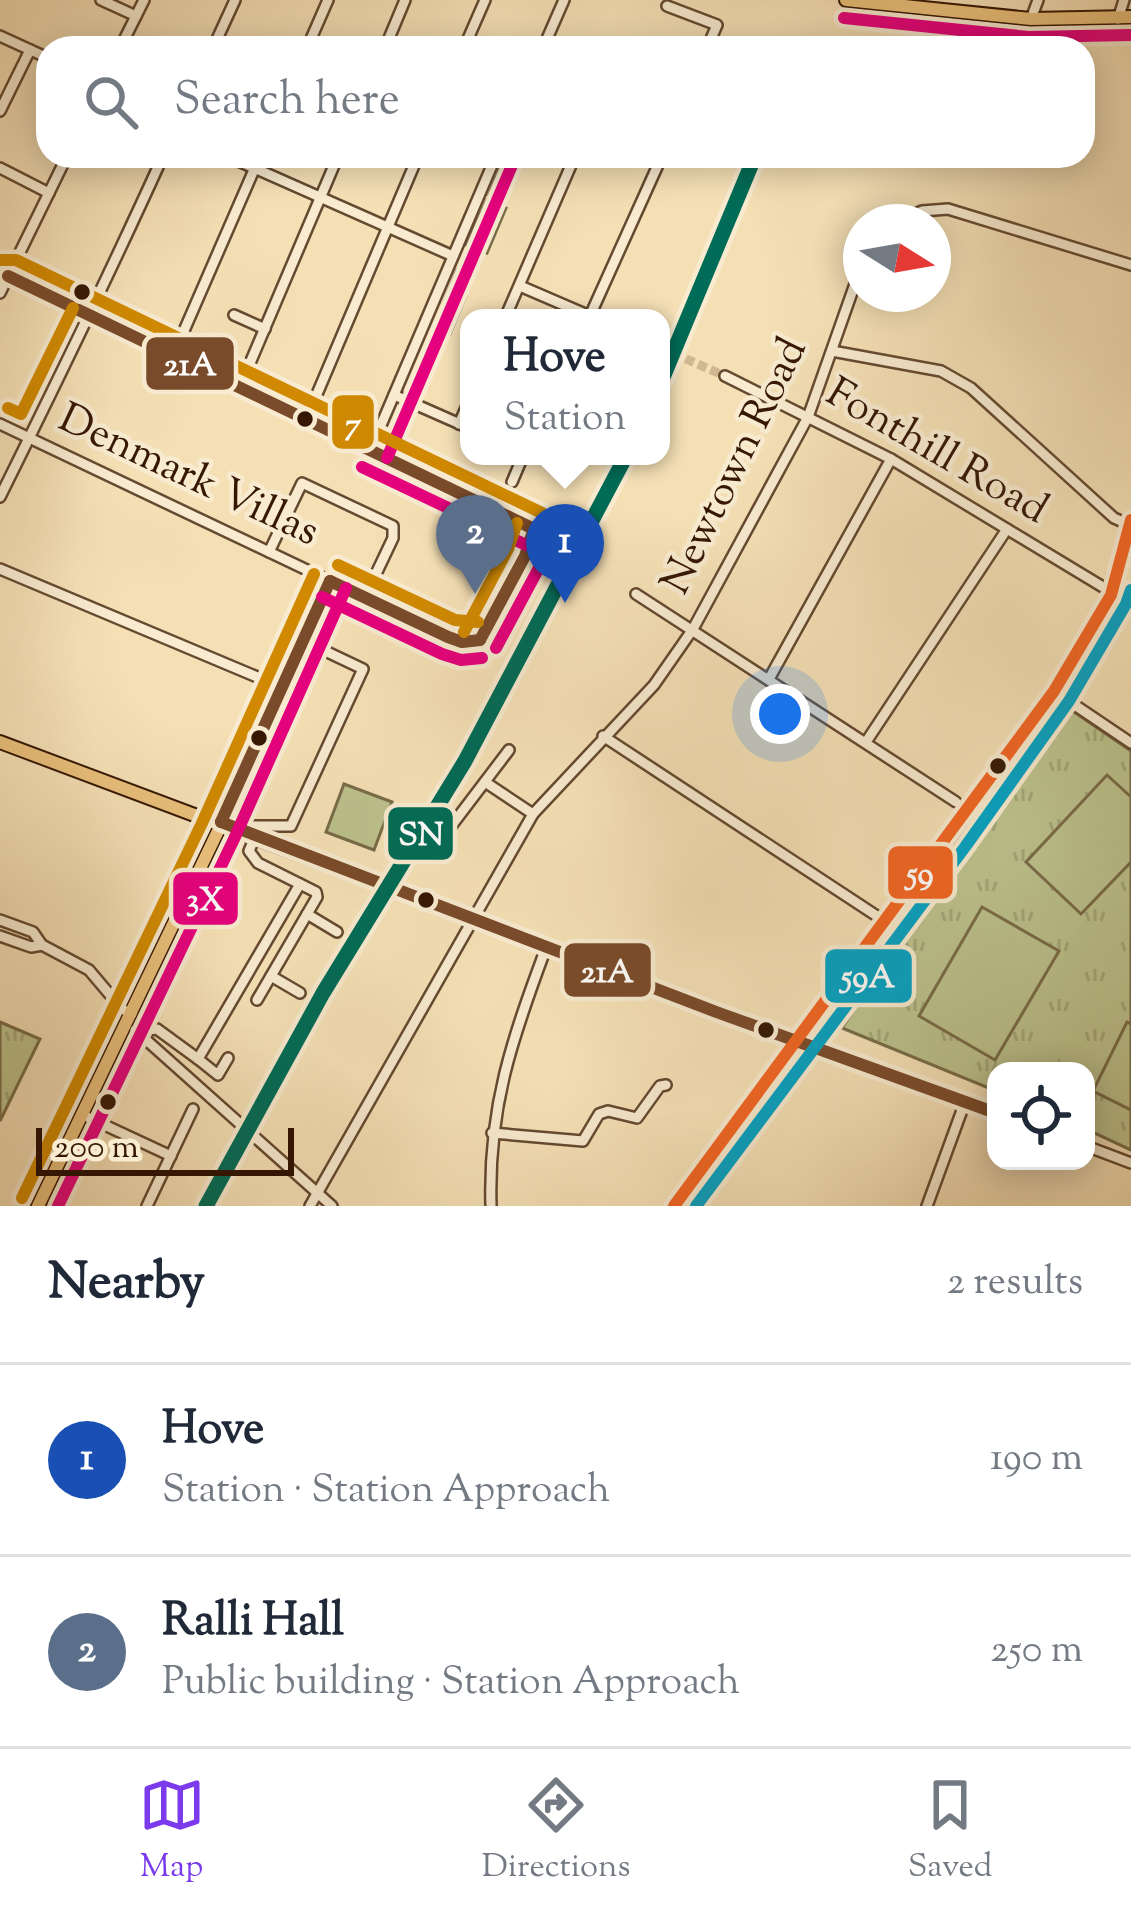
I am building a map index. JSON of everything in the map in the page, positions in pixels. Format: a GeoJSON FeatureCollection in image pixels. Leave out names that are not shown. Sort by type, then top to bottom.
{"type":"FeatureCollection","features":[{"type":"Feature","properties":{"kind":"main road"},"geometry":{"type":"LineString","coordinates":[[846,0],[950,6],[1031,19],[1125,18]]}},
{"type":"Feature","properties":{"kind":"main road"},"geometry":{"type":"LineString","coordinates":[[674,1206],[1054,691],[1111,595],[1131,522]]}},
{"type":"Feature","properties":{"kind":"main road","name":"Denmark Villas"},"geometry":{"type":"LineString","coordinates":[[330,581],[448,637],[462,642],[480,640],[525,556],[534,529]]}},
{"type":"Feature","properties":{"kind":"main road"},"geometry":{"type":"LineString","coordinates":[[38,1206],[132,1023],[330,581]]}},
{"type":"Feature","properties":{"kind":"main road"},"geometry":{"type":"LineString","coordinates":[[0,742],[796,1041]]}},
{"type":"Feature","properties":{"kind":"street"},"geometry":{"type":"LineString","coordinates":[[100,0],[136,16]]}},
{"type":"Feature","properties":{"kind":"street"},"geometry":{"type":"LineString","coordinates":[[126,36],[144,0]]}},
{"type":"Feature","properties":{"kind":"street"},"geometry":{"type":"LineString","coordinates":[[218,36],[235,0]]}},
{"type":"Feature","properties":{"kind":"street"},"geometry":{"type":"LineString","coordinates":[[312,36],[328,0]]}},
{"type":"Feature","properties":{"kind":"street"},"geometry":{"type":"LineString","coordinates":[[390,36],[405,0]]}},
{"type":"Feature","properties":{"kind":"street"},"geometry":{"type":"LineString","coordinates":[[469,36],[485,0]]}},
{"type":"Feature","properties":{"kind":"street"},"geometry":{"type":"LineString","coordinates":[[548,36],[565,0]]}},
{"type":"Feature","properties":{"kind":"street"},"geometry":{"type":"LineString","coordinates":[[1031,19],[1038,0]]}},
{"type":"Feature","properties":{"kind":"street"},"geometry":{"type":"LineString","coordinates":[[1124,0],[1125,18]]}},
{"type":"Feature","properties":{"kind":"street"},"geometry":{"type":"LineString","coordinates":[[667,6],[717,25],[712,36]]}},
{"type":"Feature","properties":{"kind":"street"},"geometry":{"type":"LineString","coordinates":[[0,36],[36,53]]}},
{"type":"Feature","properties":{"kind":"street"},"geometry":{"type":"LineString","coordinates":[[0,111],[30,50]]}},
{"type":"Feature","properties":{"kind":"street"},"geometry":{"type":"LineString","coordinates":[[0,168],[50,193]]}},
{"type":"Feature","properties":{"kind":"street"},"geometry":{"type":"LineString","coordinates":[[0,293],[61,168]]}},
{"type":"Feature","properties":{"kind":"street"},"geometry":{"type":"LineString","coordinates":[[0,497],[157,168]]}},
{"type":"Feature","properties":{"kind":"street"},"geometry":{"type":"LineString","coordinates":[[173,356],[255,168],[453,256]]}},
{"type":"Feature","properties":{"kind":"street"},"geometry":{"type":"LineString","coordinates":[[239,389],[333,168]]}},
{"type":"Feature","properties":{"kind":"street"},"geometry":{"type":"LineString","coordinates":[[306,420],[413,168]]}},
{"type":"Feature","properties":{"kind":"street"},"geometry":{"type":"LineString","coordinates":[[370,451],[491,168]]}},
{"type":"Feature","properties":{"kind":"street"},"geometry":{"type":"LineString","coordinates":[[509,309],[569,168]]}},
{"type":"Feature","properties":{"kind":"street"},"geometry":{"type":"LineString","coordinates":[[595,309],[657,168]]}},
{"type":"Feature","properties":{"kind":"street"},"geometry":{"type":"LineString","coordinates":[[951,210],[1131,266]]}},
{"type":"Feature","properties":{"kind":"street"},"geometry":{"type":"LineString","coordinates":[[8,276],[534,529]]}},
{"type":"Feature","properties":{"kind":"street"},"geometry":{"type":"LineString","coordinates":[[520,286],[571,309]]}},
{"type":"Feature","properties":{"kind":"street","name":"Newtown Road"},"geometry":{"type":"LineString","coordinates":[[310,1206],[532,814],[662,675],[692,628],[808,417],[845,312]]}},
{"type":"Feature","properties":{"kind":"street"},"geometry":{"type":"LineString","coordinates":[[234,315],[265,329]]}},
{"type":"Feature","properties":{"kind":"street"},"geometry":{"type":"LineString","coordinates":[[832,351],[941,370],[970,388],[1114,518],[1131,522]]}},
{"type":"Feature","properties":{"kind":"street","name":"Fonthill Road"},"geometry":{"type":"LineString","coordinates":[[725,376],[891,459],[1131,604]]}},
{"type":"Feature","properties":{"kind":"street"},"geometry":{"type":"LineString","coordinates":[[394,395],[460,424]]}},
{"type":"Feature","properties":{"kind":"street","name":"Denmark Villas"},"geometry":{"type":"LineString","coordinates":[[0,424],[330,581]]}},
{"type":"Feature","properties":{"kind":"street"},"geometry":{"type":"LineString","coordinates":[[769,679],[891,459]]}},
{"type":"Feature","properties":{"kind":"street"},"geometry":{"type":"LineString","coordinates":[[512,482],[520,465]]}},
{"type":"Feature","properties":{"kind":"street"},"geometry":{"type":"LineString","coordinates":[[269,552],[302,483],[356,508],[393,526],[393,538],[364,597]]}},
{"type":"Feature","properties":{"kind":"street"},"geometry":{"type":"LineString","coordinates":[[866,742],[1007,530]]}},
{"type":"Feature","properties":{"kind":"street"},"geometry":{"type":"LineString","coordinates":[[0,568],[281,687]]}},
{"type":"Feature","properties":{"kind":"street"},"geometry":{"type":"LineString","coordinates":[[636,594],[956,802]]}},
{"type":"Feature","properties":{"kind":"street"},"geometry":{"type":"LineString","coordinates":[[256,1000],[317,897],[316,892],[258,863],[249,851],[253,826],[291,826],[363,669],[302,640]]}},
{"type":"Feature","properties":{"kind":"street"},"geometry":{"type":"LineString","coordinates":[[1054,691],[1131,743]]}},
{"type":"Feature","properties":{"kind":"street"},"geometry":{"type":"LineString","coordinates":[[603,736],[886,922]]}},
{"type":"Feature","properties":{"kind":"street"},"geometry":{"type":"LineString","coordinates":[[452,825],[509,750]]}},
{"type":"Feature","properties":{"kind":"street"},"geometry":{"type":"LineString","coordinates":[[485,782],[532,814]]}},
{"type":"Feature","properties":{"kind":"street"},"geometry":{"type":"LineString","coordinates":[[198,1059],[300,884]]}},
{"type":"Feature","properties":{"kind":"street"},"geometry":{"type":"LineString","coordinates":[[307,914],[337,932]]}},
{"type":"Feature","properties":{"kind":"street"},"geometry":{"type":"LineString","coordinates":[[0,920],[33,932],[42,945],[89,970],[132,1023],[332,1206]]}},
{"type":"Feature","properties":{"kind":"street"},"geometry":{"type":"LineString","coordinates":[[0,936],[31,947],[42,945]]}},
{"type":"Feature","properties":{"kind":"street"},"geometry":{"type":"LineString","coordinates":[[491,1206],[492,1133],[502,1076],[546,948]]}},
{"type":"Feature","properties":{"kind":"street"},"geometry":{"type":"LineString","coordinates":[[272,976],[300,993]]}},
{"type":"Feature","properties":{"kind":"street"},"geometry":{"type":"LineString","coordinates":[[132,1023],[157,1029],[218,1075],[228,1058]]}},
{"type":"Feature","properties":{"kind":"street"},"geometry":{"type":"LineString","coordinates":[[796,1041],[987,1110]]}},
{"type":"Feature","properties":{"kind":"street"},"geometry":{"type":"LineString","coordinates":[[492,1133],[583,1141],[598,1114],[637,1118],[660,1086],[666,1085]]}},
{"type":"Feature","properties":{"kind":"street"},"geometry":{"type":"LineString","coordinates":[[927,1206],[965,1102]]}},
{"type":"Feature","properties":{"kind":"street"},"geometry":{"type":"LineString","coordinates":[[147,1206],[193,1109]]}},
{"type":"Feature","properties":{"kind":"street"},"geometry":{"type":"LineString","coordinates":[[83,1115],[171,1156]]}},
{"type":"Feature","properties":{"kind":"street"},"geometry":{"type":"LineString","coordinates":[[1095,1149],[1131,1163]]}},
{"type":"Feature","properties":{"kind":"green space"},"geometry":{"type":"Polygon","coordinates":[[[500,168],[519,168],[514,183],[504,180],[495,197],[489,195],[500,168]]]}},
{"type":"Feature","properties":{"kind":"green space"},"geometry":{"type":"Polygon","coordinates":[[[487,200],[506,208],[487,253],[466,245],[487,200]]]}},
{"type":"Feature","properties":{"kind":"green space"},"geometry":{"type":"Polygon","coordinates":[[[457,270],[464,273],[457,292],[466,296],[450,334],[434,327],[457,270]]]}},
{"type":"Feature","properties":{"kind":"green space"},"geometry":{"type":"Polygon","coordinates":[[[1058,701],[1131,751],[1131,1150],[1095,1133],[1095,1062],[987,1062],[987,1087],[842,1028],[1058,701]]]}},
{"type":"Feature","properties":{"kind":"green space"},"geometry":{"type":"Polygon","coordinates":[[[1107,775],[1131,797],[1131,862],[1081,914],[1026,862],[1107,775]]]}},
{"type":"Feature","properties":{"kind":"green space"},"geometry":{"type":"Polygon","coordinates":[[[344,784],[392,802],[374,850],[326,832],[344,784]]]}},
{"type":"Feature","properties":{"kind":"green space"},"geometry":{"type":"Polygon","coordinates":[[[982,907],[1059,951],[995,1060],[919,1016],[982,907]]]}},
{"type":"Feature","properties":{"kind":"green space"},"geometry":{"type":"Polygon","coordinates":[[[0,1022],[40,1039],[0,1121],[0,1022]]]}},
{"type":"Feature","properties":{"kind":"green space"},"geometry":{"type":"Polygon","coordinates":[[[1127,1022],[1131,1024],[1131,1110],[1095,1092],[1127,1022]]]}},
{"type":"Feature","properties":{"kind":"tunnel"},"geometry":{"type":"LineString","coordinates":[[670,352],[725,376]]}},
{"type":"Feature","properties":{"kind":"transit line","name":"3X"},"geometry":{"type":"LineString","coordinates":[[844,18],[1019,36]]}},
{"type":"Feature","properties":{"kind":"transit line","name":"3X"},"geometry":{"type":"LineString","coordinates":[[1080,36],[1131,35]]}},
{"type":"Feature","properties":{"kind":"transit line","name":"3X"},"geometry":{"type":"LineString","coordinates":[[387,458],[511,168]]}},
{"type":"Feature","properties":{"kind":"transit line","name":"SN"},"geometry":{"type":"LineString","coordinates":[[670,360],[750,168]]}},
{"type":"Feature","properties":{"kind":"transit line","name":"7"},"geometry":{"type":"LineString","coordinates":[[0,260],[16,260],[542,513]]}},
{"type":"Feature","properties":{"kind":"transit line","name":"21A"},"geometry":{"type":"LineString","coordinates":[[8,276],[534,529]]}},
{"type":"Feature","properties":{"kind":"transit line","name":"7"},"geometry":{"type":"LineString","coordinates":[[8,408],[21,414],[73,308]]}},
{"type":"Feature","properties":{"kind":"transit line","name":"SN"},"geometry":{"type":"LineString","coordinates":[[206,1206],[323,993],[465,761],[621,465]]}},
{"type":"Feature","properties":{"kind":"transit line","name":"3X"},"geometry":{"type":"LineString","coordinates":[[362,467],[526,545]]}},
{"type":"Feature","properties":{"kind":"transit line","name":"59"},"geometry":{"type":"LineString","coordinates":[[674,1206],[1054,691],[1111,595],[1131,520]]}},
{"type":"Feature","properties":{"kind":"transit line","name":"7"},"geometry":{"type":"LineString","coordinates":[[464,632],[517,523]]}},
{"type":"Feature","properties":{"kind":"transit line","name":"21A"},"geometry":{"type":"LineString","coordinates":[[480,640],[525,556],[534,529]]}},
{"type":"Feature","properties":{"kind":"transit line","name":"3X"},"geometry":{"type":"LineString","coordinates":[[496,648],[541,564],[551,535]]}},
{"type":"Feature","properties":{"kind":"transit line","name":"7"},"geometry":{"type":"LineString","coordinates":[[338,565],[455,620],[478,622]]}},
{"type":"Feature","properties":{"kind":"transit line","name":"7"},"geometry":{"type":"LineString","coordinates":[[22,1198],[202,823],[314,574]]}},
{"type":"Feature","properties":{"kind":"transit line","name":"21A"},"geometry":{"type":"LineString","coordinates":[[330,581],[448,637],[462,642],[480,640]]}},
{"type":"Feature","properties":{"kind":"transit line","name":"21A"},"geometry":{"type":"LineString","coordinates":[[221,822],[330,581]]}},
{"type":"Feature","properties":{"kind":"transit line","name":"3X"},"geometry":{"type":"LineString","coordinates":[[58,1206],[234,839],[346,588]]}},
{"type":"Feature","properties":{"kind":"transit line","name":"59A"},"geometry":{"type":"LineString","coordinates":[[696,1206],[1069,701],[1131,590]]}},
{"type":"Feature","properties":{"kind":"transit line","name":"3X"},"geometry":{"type":"LineString","coordinates":[[322,597],[442,654],[461,660],[482,658]]}},
{"type":"Feature","properties":{"kind":"transit line","name":"21A"},"geometry":{"type":"LineString","coordinates":[[221,822],[719,1013],[987,1110]]}},
{"type":"Feature","properties":{"kind":"place","name":"Ralli Hall"},"geometry":{"type":"Point","coordinates":[475,594]}},
{"type":"Feature","properties":{"kind":"place","name":"Hove"},"geometry":{"type":"Point","coordinates":[565,603]}}]}
